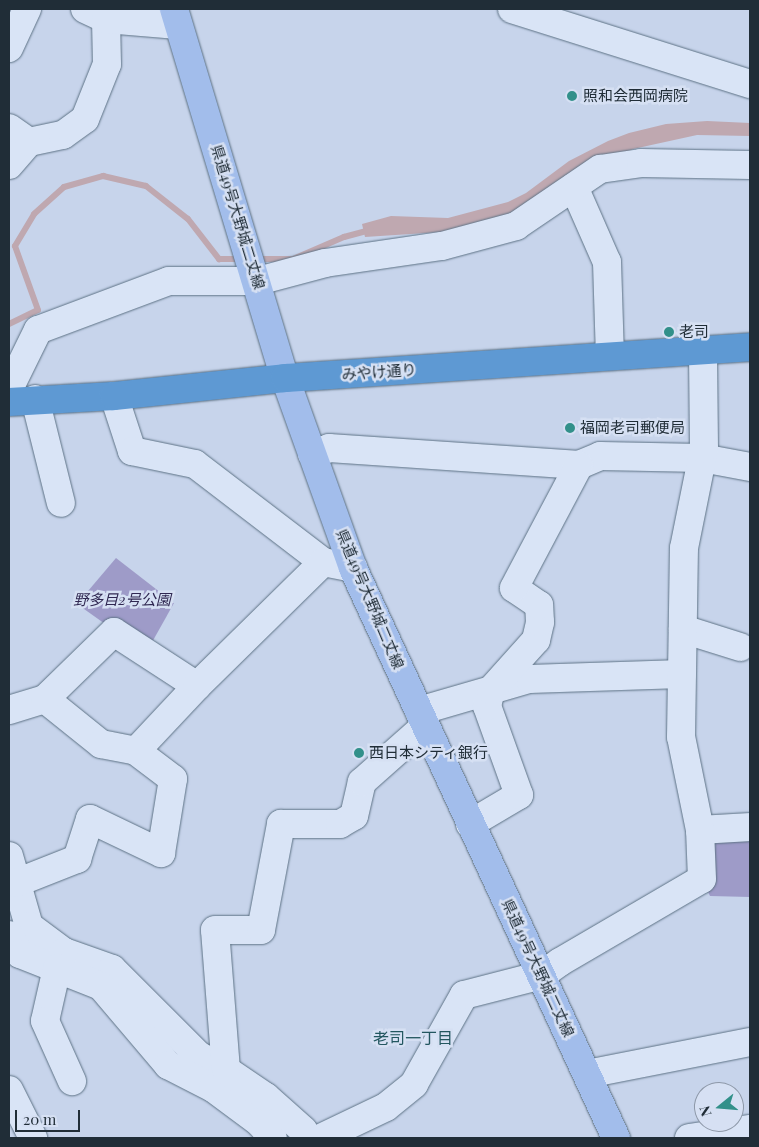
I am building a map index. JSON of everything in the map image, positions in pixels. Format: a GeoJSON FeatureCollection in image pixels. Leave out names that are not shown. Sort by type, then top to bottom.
{"type":"FeatureCollection","features":[{"type":"Feature","properties":{"kind":"highway","name":"みやけ通り"},"geometry":{"type":"LineString","coordinates":[[22,400],[114,396],[285,378],[750,347]]}},
{"type":"Feature","properties":{"kind":"main road","name":"県道49号大野城二丈線"},"geometry":{"type":"LineString","coordinates":[[176,17],[254,267],[285,378],[353,568],[421,719],[542,975],[616,1138]]}},
{"type":"Feature","properties":{"kind":"street"},"geometry":{"type":"LineString","coordinates":[[9,48],[26,9]]}},
{"type":"Feature","properties":{"kind":"street"},"geometry":{"type":"LineString","coordinates":[[512,9],[750,84]]}},
{"type":"Feature","properties":{"kind":"street"},"geometry":{"type":"LineString","coordinates":[[9,165],[19,135],[63,136],[85,119],[107,64],[96,14],[176,17]]}},
{"type":"Feature","properties":{"kind":"street"},"geometry":{"type":"LineString","coordinates":[[9,389],[38,330],[169,282],[254,267],[325,263],[442,246],[516,226],[600,169],[641,163],[750,165]]}},
{"type":"Feature","properties":{"kind":"street"},"geometry":{"type":"LineString","coordinates":[[574,187],[607,262],[610,356]]}},
{"type":"Feature","properties":{"kind":"street"},"geometry":{"type":"LineString","coordinates":[[321,1138],[386,1107],[414,1084],[464,996],[542,975],[560,962],[702,880],[700,830],[681,737],[684,548],[702,458],[703,350]]}},
{"type":"Feature","properties":{"kind":"street"},"geometry":{"type":"LineString","coordinates":[[114,396],[132,451],[195,464],[323,562],[353,568]]}},
{"type":"Feature","properties":{"kind":"street"},"geometry":{"type":"LineString","coordinates":[[22,400],[60,504]]}},
{"type":"Feature","properties":{"kind":"street"},"geometry":{"type":"LineString","coordinates":[[312,454],[329,448],[590,460],[702,458],[732,462],[750,467]]}},
{"type":"Feature","properties":{"kind":"street"},"geometry":{"type":"LineString","coordinates":[[470,824],[519,795],[487,706],[491,690],[536,640],[540,622],[539,605],[514,588],[590,460]]}},
{"type":"Feature","properties":{"kind":"street"},"geometry":{"type":"LineString","coordinates":[[136,751],[197,686],[323,562]]}},
{"type":"Feature","properties":{"kind":"street"},"geometry":{"type":"LineString","coordinates":[[683,629],[740,647]]}},
{"type":"Feature","properties":{"kind":"street"},"geometry":{"type":"LineString","coordinates":[[9,710],[45,699],[114,632],[197,686]]}},
{"type":"Feature","properties":{"kind":"street"},"geometry":{"type":"LineString","coordinates":[[226,1070],[215,930],[261,930],[281,824],[340,824],[354,816],[362,782],[421,719],[491,690],[528,679],[682,674]]}},
{"type":"Feature","properties":{"kind":"street"},"geometry":{"type":"LineString","coordinates":[[16,884],[76,860],[90,819],[161,853],[172,779],[136,751],[101,744],[45,699]]}},
{"type":"Feature","properties":{"kind":"street"},"geometry":{"type":"LineString","coordinates":[[700,830],[750,827]]}},
{"type":"Feature","properties":{"kind":"street"},"geometry":{"type":"LineString","coordinates":[[9,856],[28,926],[61,960],[101,986],[168,1064],[213,1088],[259,1122],[273,1138]]}},
{"type":"Feature","properties":{"kind":"street"},"geometry":{"type":"LineString","coordinates":[[9,935],[20,954],[112,969],[198,1055],[226,1070],[266,1097],[303,1130],[308,1138]]}},
{"type":"Feature","properties":{"kind":"street"},"geometry":{"type":"LineString","coordinates":[[61,960],[45,1021],[72,1081]]}},
{"type":"Feature","properties":{"kind":"street"},"geometry":{"type":"LineString","coordinates":[[587,1074],[750,1042]]}},
{"type":"Feature","properties":{"kind":"street"},"geometry":{"type":"LineString","coordinates":[[9,1090],[33,1138]]}},
{"type":"Feature","properties":{"kind":"street"},"geometry":{"type":"LineString","coordinates":[[689,1138],[750,1129]]}},
{"type":"Feature","properties":{"kind":"green space","name":"野多目2号公園"},"geometry":{"type":"Polygon","coordinates":[[[116,558],[174,603],[146,653],[77,604],[116,558]]]}},
{"type":"Feature","properties":{"kind":"green space"},"geometry":{"type":"Polygon","coordinates":[[[750,827],[750,897],[710,896],[702,879],[700,830],[750,827]]]}},
{"type":"Feature","properties":{"kind":"shaded area"},"geometry":{"type":"Polygon","coordinates":[[[707,121],[750,123],[750,136],[697,135],[633,149],[533,209],[446,238],[441,232],[365,237],[362,224],[391,216],[448,218],[508,202],[526,193],[569,161],[608,141],[629,133],[666,124],[707,121]]]}},
{"type":"Feature","properties":{"kind":"waterway"},"geometry":{"type":"LineString","coordinates":[[9,324],[38,310],[15,246],[34,214],[64,187],[103,176],[146,186],[188,219],[219,259],[243,259]]}},
{"type":"Feature","properties":{"kind":"waterway"},"geometry":{"type":"LineString","coordinates":[[256,259],[293,259],[344,237],[371,230]]}},
{"type":"Feature","properties":{"kind":"place","name":"照和会西岡病院"},"geometry":{"type":"Point","coordinates":[572,96]}},
{"type":"Feature","properties":{"kind":"place","name":"老司"},"geometry":{"type":"Point","coordinates":[669,332]}},
{"type":"Feature","properties":{"kind":"place","name":"福岡老司郵便局"},"geometry":{"type":"Point","coordinates":[570,428]}},
{"type":"Feature","properties":{"kind":"place","name":"西日本シティ銀行"},"geometry":{"type":"Point","coordinates":[359,753]}},
{"type":"Feature","properties":{"kind":"district","name":"老司一丁目"},"geometry":{"type":"Point","coordinates":[413,1038]}}]}
